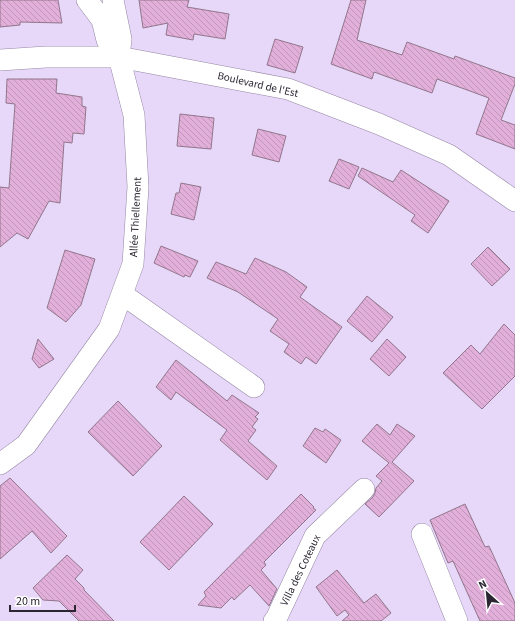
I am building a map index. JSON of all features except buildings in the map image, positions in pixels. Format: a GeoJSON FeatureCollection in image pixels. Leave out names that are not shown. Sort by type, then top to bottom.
{"type":"FeatureCollection","features":[{"type":"Feature","properties":{"kind":"street"},"geometry":{"type":"LineString","coordinates":[[87,0],[102,20],[107,40],[119,57]]}},
{"type":"Feature","properties":{"kind":"street","name":"Allée Thiellement"},"geometry":{"type":"LineString","coordinates":[[0,464],[26,445],[109,329],[133,264],[138,187],[134,115],[119,57],[121,39],[113,0]]}},
{"type":"Feature","properties":{"kind":"street","name":"Boulevard de l'Est"},"geometry":{"type":"LineString","coordinates":[[0,60],[46,57],[119,57],[288,89],[379,124],[449,155],[515,201]]}},
{"type":"Feature","properties":{"kind":"street"},"geometry":{"type":"LineString","coordinates":[[122,294],[254,386]]}},
{"type":"Feature","properties":{"kind":"street","name":"Villa des Coteaux"},"geometry":{"type":"LineString","coordinates":[[274,621],[315,536],[364,489]]}},
{"type":"Feature","properties":{"kind":"street"},"geometry":{"type":"LineString","coordinates":[[422,534],[457,621]]}}]}
